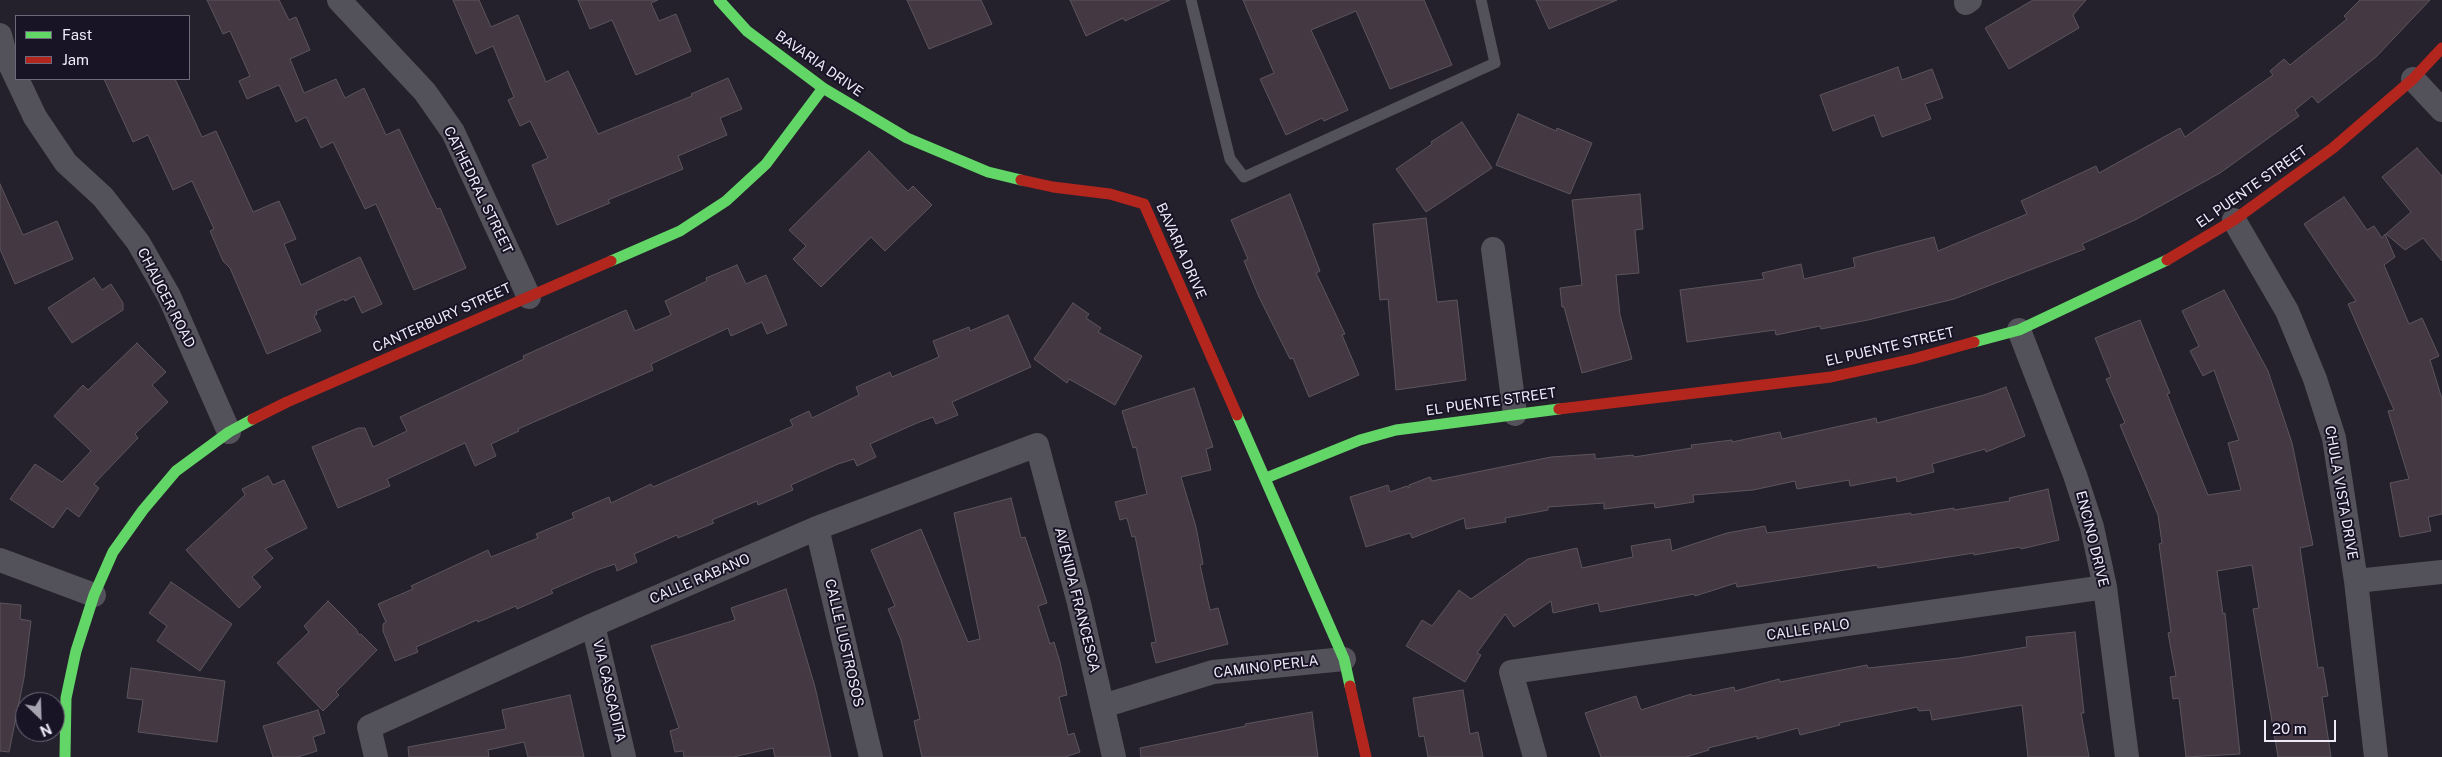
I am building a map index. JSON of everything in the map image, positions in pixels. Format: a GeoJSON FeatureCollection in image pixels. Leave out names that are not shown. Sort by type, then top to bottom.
{"type":"FeatureCollection","features":[{"type":"Feature","properties":{"kind":"street","name":"CATHEDRAL STREET"},"geometry":{"type":"LineString","coordinates":[[339,0],[426,92],[453,132],[529,297]]}},
{"type":"Feature","properties":{"kind":"street","name":"BAVARIA DRIVE"},"geometry":{"type":"LineString","coordinates":[[718,0],[747,31],[823,88],[907,138],[988,172],[1053,187],[1110,194],[1144,204],[1344,658],[1366,757]]}},
{"type":"Feature","properties":{"kind":"street","name":"CHAUCER ROAD"},"geometry":{"type":"LineString","coordinates":[[0,35],[5,54],[15,74]]}},
{"type":"Feature","properties":{"kind":"street","name":"EL PUENTE STREET"},"geometry":{"type":"LineString","coordinates":[[1266,478],[1360,440],[1387,433],[1515,414],[1831,377],[1913,359],[2020,330],[2180,254],[2234,220],[2333,148],[2413,80],[2442,48]]}},
{"type":"Feature","properties":{"kind":"street","name":"CHAUCER ROAD"},"geometry":{"type":"LineString","coordinates":[[18,80],[35,117],[66,163],[103,197],[138,242],[169,296],[229,432]]}},
{"type":"Feature","properties":{"kind":"street"},"geometry":{"type":"LineString","coordinates":[[2413,80],[2442,110]]}},
{"type":"Feature","properties":{"kind":"street","name":"CANTERBURY STREET"},"geometry":{"type":"LineString","coordinates":[[65,757],[66,698],[76,651],[94,595],[113,552],[143,510],[176,471],[229,432],[287,402],[680,231],[726,201],[766,164],[823,88]]}},
{"type":"Feature","properties":{"kind":"street","name":"CHULA VISTA DRIVE"},"geometry":{"type":"LineString","coordinates":[[2234,220],[2287,311],[2316,379],[2334,438],[2356,581],[2376,757]]}},
{"type":"Feature","properties":{"kind":"street"},"geometry":{"type":"LineString","coordinates":[[1493,249],[1515,414]]}},
{"type":"Feature","properties":{"kind":"street","name":"ENCINO DRIVE"},"geometry":{"type":"LineString","coordinates":[[2020,330],[2076,475],[2092,527],[2105,587],[2127,757]]}},
{"type":"Feature","properties":{"kind":"street","name":"CALLE RABANO"},"geometry":{"type":"LineString","coordinates":[[376,757],[369,726],[593,625],[818,528],[1037,445]]}},
{"type":"Feature","properties":{"kind":"street","name":"AVENIDA FRANCESCA"},"geometry":{"type":"LineString","coordinates":[[1037,445],[1079,603],[1114,757]]}},
{"type":"Feature","properties":{"kind":"street","name":"CALLE LUSTROSOS"},"geometry":{"type":"LineString","coordinates":[[818,528],[871,757]]}},
{"type":"Feature","properties":{"kind":"street"},"geometry":{"type":"LineString","coordinates":[[0,560],[94,595]]}},
{"type":"Feature","properties":{"kind":"street"},"geometry":{"type":"LineString","coordinates":[[2356,581],[2442,572]]}},
{"type":"Feature","properties":{"kind":"street","name":"CALLE PALO"},"geometry":{"type":"LineString","coordinates":[[1535,757],[1511,672],[2105,587]]}},
{"type":"Feature","properties":{"kind":"street","name":"VIA CASCADITA"},"geometry":{"type":"LineString","coordinates":[[593,625],[624,757]]}},
{"type":"Feature","properties":{"kind":"street","name":"CAMINO PERLA"},"geometry":{"type":"LineString","coordinates":[[1103,706],[1213,672],[1344,658]]}},
{"type":"Feature","properties":{"kind":"lane"},"geometry":{"type":"LineString","coordinates":[[1191,0],[1230,159],[1244,177],[1495,62],[1481,0]]}},
{"type":"Feature","properties":{"kind":"building"},"geometry":{"type":"Polygon","coordinates":[[[207,0],[279,0],[289,20],[296,17],[310,50],[290,59],[304,93],[336,79],[345,98],[364,88],[386,135],[399,129],[437,209],[440,208],[466,268],[414,290],[376,204],[365,209],[333,142],[321,148],[306,117],[296,122],[279,85],[247,99],[239,81],[250,76],[230,31],[223,34],[207,0]]]}},
{"type":"Feature","properties":{"kind":"building"},"geometry":{"type":"Polygon","coordinates":[[[453,0],[479,0],[491,27],[518,15],[546,82],[568,71],[598,134],[692,96],[691,94],[728,78],[742,109],[720,118],[727,135],[678,156],[683,169],[608,200],[610,203],[557,225],[532,165],[548,158],[530,121],[520,126],[508,100],[514,97],[493,46],[476,54],[453,0]]]}},
{"type":"Feature","properties":{"kind":"building"},"geometry":{"type":"Polygon","coordinates":[[[578,0],[658,0],[651,3],[659,21],[676,14],[691,51],[636,75],[612,20],[590,29],[578,0]]]}},
{"type":"Feature","properties":{"kind":"building"},"geometry":{"type":"Polygon","coordinates":[[[907,0],[981,0],[992,24],[929,49],[907,0]]]}},
{"type":"Feature","properties":{"kind":"building"},"geometry":{"type":"Polygon","coordinates":[[[1070,0],[1170,0],[1125,21],[1123,18],[1086,36],[1070,0]]]}},
{"type":"Feature","properties":{"kind":"building"},"geometry":{"type":"Polygon","coordinates":[[[1243,0],[1424,0],[1452,65],[1390,89],[1356,11],[1311,30],[1348,110],[1324,121],[1322,118],[1286,135],[1260,79],[1274,73],[1243,0]]]}},
{"type":"Feature","properties":{"kind":"building"},"geometry":{"type":"Polygon","coordinates":[[[1536,0],[1617,0],[1549,29],[1536,0]]]}},
{"type":"Feature","properties":{"kind":"building"},"geometry":{"type":"Polygon","coordinates":[[[2033,0],[2086,0],[2073,15],[2079,28],[2009,69],[1985,28],[2033,0]]]}},
{"type":"Feature","properties":{"kind":"building"},"geometry":{"type":"Polygon","coordinates":[[[2360,0],[2430,0],[2376,57],[2318,103],[2312,96],[2295,110],[2299,116],[2220,173],[2135,220],[2082,244],[2085,249],[1954,299],[1868,320],[1821,329],[1820,326],[1776,335],[1775,330],[1687,342],[1680,290],[1764,279],[1762,273],[1801,264],[1804,279],[1855,267],[1853,258],[1934,237],[1938,251],[2027,214],[2021,201],[2096,166],[2099,173],[2180,128],[2185,137],[2273,75],[2270,71],[2284,59],[2290,65],[2347,19],[2344,16],[2360,0]]]}},
{"type":"Feature","properties":{"kind":"building"},"geometry":{"type":"Polygon","coordinates":[[[1898,67],[1902,80],[1932,69],[1943,98],[1925,104],[1931,119],[1882,137],[1874,115],[1833,131],[1820,95],[1898,67]]]}},
{"type":"Feature","properties":{"kind":"building"},"geometry":{"type":"Polygon","coordinates":[[[104,80],[175,80],[202,137],[216,131],[253,212],[279,201],[296,239],[284,244],[301,285],[360,257],[382,304],[362,313],[354,296],[316,311],[317,314],[314,316],[321,331],[267,354],[230,268],[223,261],[210,231],[214,229],[192,181],[173,190],[148,135],[133,142],[104,80]]]}},
{"type":"Feature","properties":{"kind":"building"},"geometry":{"type":"Polygon","coordinates":[[[1518,114],[1556,131],[1557,128],[1592,143],[1570,194],[1496,165],[1518,114]]]}},
{"type":"Feature","properties":{"kind":"building"},"geometry":{"type":"Polygon","coordinates":[[[1462,122],[1492,168],[1426,212],[1396,169],[1432,144],[1431,142],[1462,122]]]}},
{"type":"Feature","properties":{"kind":"building"},"geometry":{"type":"Polygon","coordinates":[[[2417,148],[2442,176],[2442,261],[2423,238],[2405,250],[2386,234],[2411,212],[2382,177],[2417,148]]]}},
{"type":"Feature","properties":{"kind":"building"},"geometry":{"type":"Polygon","coordinates":[[[869,151],[908,191],[913,186],[932,205],[885,251],[871,237],[821,287],[793,259],[806,246],[789,230],[869,151]]]}},
{"type":"Feature","properties":{"kind":"building"},"geometry":{"type":"Polygon","coordinates":[[[0,184],[23,235],[57,221],[73,259],[15,284],[0,249],[0,184]]]}},
{"type":"Feature","properties":{"kind":"building"},"geometry":{"type":"Polygon","coordinates":[[[1290,194],[1320,271],[1316,273],[1345,334],[1342,335],[1359,375],[1309,397],[1293,358],[1290,359],[1259,297],[1244,261],[1248,259],[1231,220],[1290,194]]]}},
{"type":"Feature","properties":{"kind":"building"},"geometry":{"type":"Polygon","coordinates":[[[1640,194],[1643,229],[1635,230],[1639,273],[1616,275],[1620,315],[1632,359],[1582,373],[1564,307],[1562,307],[1560,288],[1582,285],[1572,200],[1640,194]]]}},
{"type":"Feature","properties":{"kind":"building"},"geometry":{"type":"Polygon","coordinates":[[[2344,197],[2367,230],[2374,226],[2382,238],[2385,234],[2395,257],[2384,265],[2409,324],[2422,318],[2439,356],[2430,360],[2442,399],[2442,514],[2428,517],[2431,531],[2400,537],[2390,483],[2409,479],[2388,411],[2394,410],[2348,304],[2356,301],[2304,224],[2344,197]]]}},
{"type":"Feature","properties":{"kind":"building"},"geometry":{"type":"Polygon","coordinates":[[[1426,218],[1437,302],[1457,300],[1466,380],[1396,390],[1388,299],[1380,300],[1373,224],[1426,218]]]}},
{"type":"Feature","properties":{"kind":"building"},"geometry":{"type":"Polygon","coordinates":[[[737,265],[746,284],[766,275],[787,325],[767,334],[762,322],[731,336],[728,328],[651,364],[653,370],[518,429],[519,431],[491,444],[496,456],[475,466],[465,443],[387,479],[390,486],[338,508],[312,447],[358,428],[365,428],[373,447],[407,431],[400,417],[524,359],[523,356],[626,310],[635,331],[671,315],[665,301],[707,281],[706,278],[737,265]]]}},
{"type":"Feature","properties":{"kind":"building"},"geometry":{"type":"Polygon","coordinates":[[[94,278],[102,290],[111,284],[123,303],[123,310],[72,343],[48,308],[94,278]]]}},
{"type":"Feature","properties":{"kind":"building"},"geometry":{"type":"Polygon","coordinates":[[[2224,290],[2268,371],[2292,443],[2313,545],[2300,548],[2318,668],[2323,667],[2328,696],[2322,697],[2331,757],[2278,757],[2253,609],[2259,608],[2252,565],[2217,571],[2223,614],[2225,613],[2240,754],[2186,757],[2179,698],[2173,699],[2170,677],[2176,676],[2168,633],[2171,632],[2159,544],[2162,543],[2158,515],[2120,425],[2125,423],[2106,379],[2111,377],[2095,338],[2140,320],[2170,393],[2167,394],[2208,495],[2241,490],[2228,443],[2239,440],[2214,370],[2203,376],[2190,351],[2199,346],[2182,311],[2224,290]]]}},
{"type":"Feature","properties":{"kind":"building"},"geometry":{"type":"Polygon","coordinates":[[[1073,303],[1089,314],[1086,318],[1101,328],[1098,332],[1142,356],[1115,405],[1069,379],[1067,383],[1034,359],[1073,303]]]}},
{"type":"Feature","properties":{"kind":"building"},"geometry":{"type":"Polygon","coordinates":[[[1008,315],[1031,367],[952,402],[958,415],[936,424],[933,417],[917,423],[870,444],[876,457],[857,466],[854,459],[838,464],[791,485],[793,490],[758,505],[757,501],[712,520],[714,523],[678,538],[677,535],[634,554],[637,562],[617,571],[615,564],[597,570],[551,590],[553,593],[517,609],[516,606],[478,622],[477,620],[416,647],[418,652],[395,661],[383,631],[383,624],[386,622],[378,604],[413,589],[411,586],[488,550],[491,557],[538,538],[536,534],[574,518],[572,513],[609,497],[611,503],[651,484],[653,487],[793,426],[790,420],[809,411],[812,418],[859,395],[856,387],[890,372],[892,377],[939,357],[933,341],[969,327],[970,331],[1008,315]]]}},
{"type":"Feature","properties":{"kind":"building"},"geometry":{"type":"Polygon","coordinates":[[[137,343],[166,372],[152,385],[168,402],[135,434],[138,438],[94,484],[99,488],[79,517],[67,508],[53,528],[10,499],[35,464],[62,482],[91,451],[54,416],[83,385],[88,390],[137,343]]]}},
{"type":"Feature","properties":{"kind":"building"},"geometry":{"type":"Polygon","coordinates":[[[2006,387],[2025,436],[1986,452],[1985,449],[1932,464],[1934,472],[1897,482],[1896,477],[1850,486],[1849,480],[1797,489],[1795,481],[1753,490],[1693,495],[1694,502],[1655,508],[1654,503],[1604,509],[1604,503],[1548,507],[1548,510],[1505,518],[1506,522],[1466,529],[1464,518],[1412,538],[1410,533],[1366,547],[1350,497],[1388,485],[1390,492],[1407,486],[1409,488],[1409,485],[1430,477],[1432,481],[1551,457],[1595,454],[1595,459],[1633,455],[1634,457],[1692,448],[1691,445],[1732,440],[1732,442],[1780,432],[1782,439],[1876,418],[1877,423],[1984,395],[2006,387]]]}},
{"type":"Feature","properties":{"kind":"building"},"geometry":{"type":"Polygon","coordinates":[[[1194,388],[1213,447],[1206,449],[1211,470],[1181,477],[1196,527],[1203,564],[1200,565],[1210,610],[1218,608],[1228,644],[1156,663],[1151,643],[1156,642],[1135,536],[1132,537],[1127,518],[1120,520],[1115,502],[1147,494],[1136,447],[1133,448],[1122,411],[1194,388]]]}},
{"type":"Feature","properties":{"kind":"building"},"geometry":{"type":"Polygon","coordinates":[[[268,476],[273,485],[284,480],[307,528],[265,549],[273,558],[252,577],[261,587],[239,608],[186,550],[245,495],[242,489],[268,476]]]}},
{"type":"Feature","properties":{"kind":"building"},"geometry":{"type":"Polygon","coordinates":[[[2048,489],[2059,540],[2021,549],[2020,547],[1974,555],[1974,553],[1878,568],[1877,565],[1737,587],[1736,583],[1695,596],[1694,594],[1600,612],[1598,603],[1553,613],[1551,601],[1514,627],[1505,614],[1477,653],[1481,655],[1465,682],[1406,646],[1422,620],[1432,626],[1459,590],[1471,599],[1528,559],[1577,548],[1582,568],[1633,557],[1631,546],[1670,539],[1672,551],[1727,533],[1765,526],[1767,533],[1911,513],[1911,515],[1954,508],[1954,510],[2010,501],[2009,498],[2048,489]]]}},
{"type":"Feature","properties":{"kind":"building"},"geometry":{"type":"Polygon","coordinates":[[[1011,498],[1021,538],[1025,537],[1047,603],[1038,606],[1050,644],[1054,642],[1060,662],[1067,695],[1059,697],[1068,735],[1074,733],[1080,752],[1065,757],[922,757],[914,721],[920,719],[901,640],[888,609],[895,606],[871,550],[921,529],[968,642],[980,639],[954,513],[1011,498]]]}},
{"type":"Feature","properties":{"kind":"building"},"geometry":{"type":"Polygon","coordinates":[[[171,582],[232,624],[200,671],[157,641],[167,626],[149,613],[171,582]]]}},
{"type":"Feature","properties":{"kind":"building"},"geometry":{"type":"Polygon","coordinates":[[[786,589],[815,687],[831,757],[775,757],[773,748],[733,757],[684,757],[683,751],[675,752],[670,731],[679,728],[651,646],[735,620],[731,608],[786,589]]]}},
{"type":"Feature","properties":{"kind":"building"},"geometry":{"type":"Polygon","coordinates":[[[328,601],[356,629],[359,635],[361,634],[377,650],[336,692],[339,695],[323,711],[277,663],[309,632],[304,626],[328,601]]]}},
{"type":"Feature","properties":{"kind":"building"},"geometry":{"type":"Polygon","coordinates":[[[0,603],[21,605],[20,619],[31,621],[21,692],[15,692],[15,722],[9,752],[0,751],[0,603]]]}},
{"type":"Feature","properties":{"kind":"building"},"geometry":{"type":"Polygon","coordinates":[[[2075,632],[2084,713],[2081,713],[2089,757],[2028,757],[2022,705],[1932,720],[1930,710],[1919,711],[1917,707],[1839,723],[1840,725],[1800,735],[1798,728],[1757,739],[1757,736],[1708,748],[1709,750],[1686,757],[1601,757],[1585,713],[1636,696],[1641,710],[1691,694],[1692,696],[1734,687],[1735,691],[1779,679],[1780,682],[1867,665],[1868,668],[1959,658],[2027,647],[2026,637],[2075,632]]]}},
{"type":"Feature","properties":{"kind":"building"},"geometry":{"type":"Polygon","coordinates":[[[131,668],[225,681],[217,742],[138,732],[143,700],[127,698],[131,668]]]}},
{"type":"Feature","properties":{"kind":"building"},"geometry":{"type":"Polygon","coordinates":[[[1463,690],[1470,734],[1478,732],[1483,757],[1428,757],[1424,736],[1419,737],[1413,698],[1463,690]]]}},
{"type":"Feature","properties":{"kind":"building"},"geometry":{"type":"Polygon","coordinates":[[[570,695],[584,757],[528,757],[524,742],[488,750],[489,757],[409,757],[408,747],[506,729],[502,710],[570,695]]]}},
{"type":"Feature","properties":{"kind":"building"},"geometry":{"type":"Polygon","coordinates":[[[318,710],[325,733],[313,737],[317,751],[298,757],[273,757],[263,726],[318,710]]]}},
{"type":"Feature","properties":{"kind":"building"},"geometry":{"type":"Polygon","coordinates":[[[1312,712],[1318,757],[1141,757],[1140,748],[1246,726],[1245,724],[1312,712]]]}},
{"type":"Feature","properties":{"kind":"traffic: fast"},"geometry":{"type":"LineString","coordinates":[[719,0],[747,31],[823,88],[907,138],[988,172],[1021,180]]}},
{"type":"Feature","properties":{"kind":"traffic: fast"},"geometry":{"type":"LineString","coordinates":[[611,261],[680,231],[726,201],[766,164],[823,88]]}},
{"type":"Feature","properties":{"kind":"traffic: fast"},"geometry":{"type":"LineString","coordinates":[[1974,342],[2019,330],[2167,260]]}},
{"type":"Feature","properties":{"kind":"traffic: fast"},"geometry":{"type":"LineString","coordinates":[[1266,478],[1360,440],[1396,430],[1559,409]]}},
{"type":"Feature","properties":{"kind":"traffic: fast"},"geometry":{"type":"LineString","coordinates":[[1237,415],[1344,659],[1350,686]]}},
{"type":"Feature","properties":{"kind":"traffic: fast"},"geometry":{"type":"LineString","coordinates":[[65,757],[66,698],[76,651],[94,595],[113,552],[143,510],[176,471],[229,432],[253,419]]}},
{"type":"Feature","properties":{"kind":"traffic: jam"},"geometry":{"type":"LineString","coordinates":[[2167,260],[2234,220],[2333,148],[2413,79],[2442,48]]}},
{"type":"Feature","properties":{"kind":"traffic: jam"},"geometry":{"type":"LineString","coordinates":[[1021,180],[1053,187],[1110,194],[1144,204],[1237,415]]}},
{"type":"Feature","properties":{"kind":"traffic: jam"},"geometry":{"type":"LineString","coordinates":[[253,419],[287,402],[611,261]]}},
{"type":"Feature","properties":{"kind":"traffic: jam"},"geometry":{"type":"LineString","coordinates":[[1559,409],[1831,377],[1913,359],[1974,342]]}},
{"type":"Feature","properties":{"kind":"traffic: jam"},"geometry":{"type":"LineString","coordinates":[[1350,686],[1366,757]]}}]}
